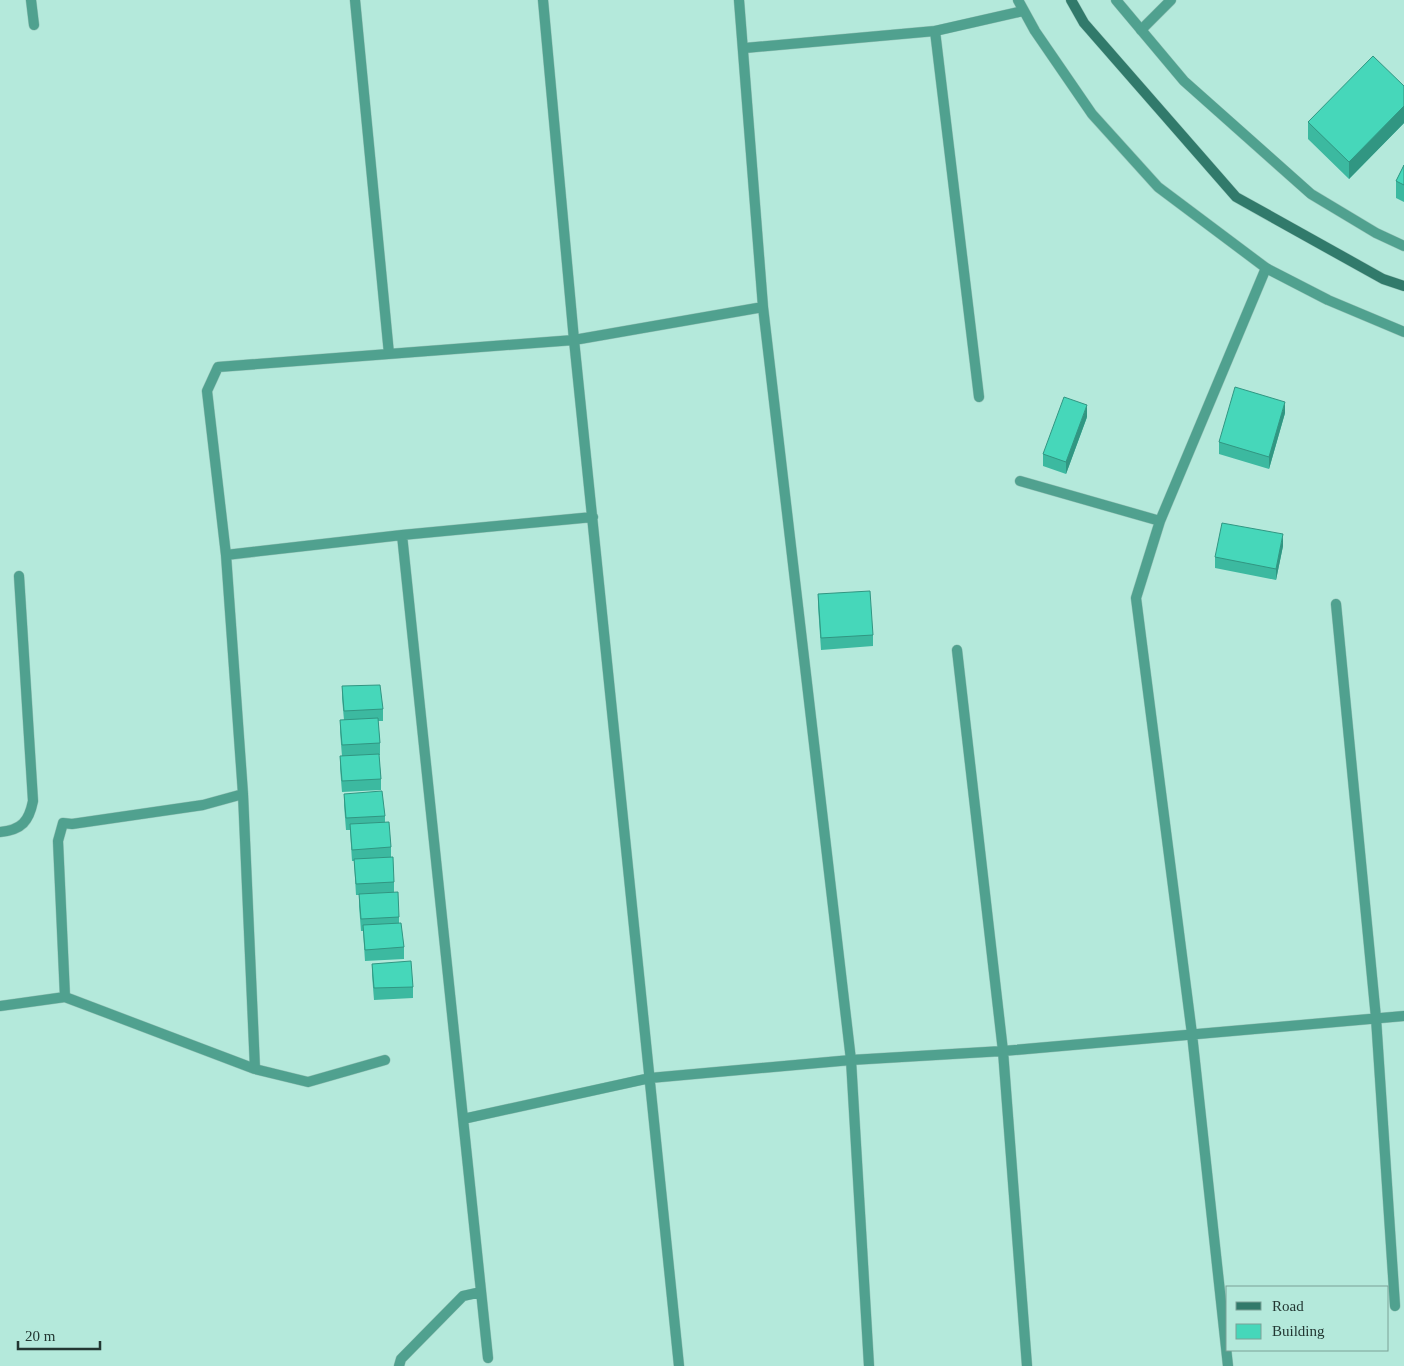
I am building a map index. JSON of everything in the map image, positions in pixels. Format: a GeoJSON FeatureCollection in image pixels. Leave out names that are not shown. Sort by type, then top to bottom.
{"type":"FeatureCollection","features":[{"type":"Feature","properties":{"kind":"main road"},"geometry":{"type":"LineString","coordinates":[[1071,0],[1084,23],[1236,197],[1383,279],[1404,286]]}},
{"type":"Feature","properties":{"kind":"street"},"geometry":{"type":"LineString","coordinates":[[31,0],[34,25]]}},
{"type":"Feature","properties":{"kind":"street"},"geometry":{"type":"LineString","coordinates":[[355,0],[389,354]]}},
{"type":"Feature","properties":{"kind":"street"},"geometry":{"type":"LineString","coordinates":[[543,0],[574,340],[679,1366]]}},
{"type":"Feature","properties":{"kind":"street"},"geometry":{"type":"LineString","coordinates":[[739,0],[745,48],[745,92],[762,308],[851,1060],[869,1366]]}},
{"type":"Feature","properties":{"kind":"street"},"geometry":{"type":"LineString","coordinates":[[1018,0],[1023,11],[1092,114],[1158,187],[1266,268],[1328,300],[1404,332]]}},
{"type":"Feature","properties":{"kind":"street"},"geometry":{"type":"LineString","coordinates":[[1116,0],[1184,81],[1312,194],[1376,233],[1404,246]]}},
{"type":"Feature","properties":{"kind":"street"},"geometry":{"type":"LineString","coordinates":[[1141,30],[1171,0]]}},
{"type":"Feature","properties":{"kind":"street"},"geometry":{"type":"LineString","coordinates":[[745,48],[935,31],[1023,11]]}},
{"type":"Feature","properties":{"kind":"street"},"geometry":{"type":"LineString","coordinates":[[935,31],[979,397]]}},
{"type":"Feature","properties":{"kind":"street"},"geometry":{"type":"LineString","coordinates":[[1226,1348],[1192,1034],[1136,598],[1160,521],[1266,268]]}},
{"type":"Feature","properties":{"kind":"street"},"geometry":{"type":"LineString","coordinates":[[255,1068],[243,794],[226,555],[206,391],[218,367],[574,340],[762,308]]}},
{"type":"Feature","properties":{"kind":"street"},"geometry":{"type":"LineString","coordinates":[[1020,481],[1160,521]]}},
{"type":"Feature","properties":{"kind":"street"},"geometry":{"type":"LineString","coordinates":[[226,555],[402,535],[593,517]]}},
{"type":"Feature","properties":{"kind":"street"},"geometry":{"type":"LineString","coordinates":[[402,535],[488,1358]]}},
{"type":"Feature","properties":{"kind":"street"},"geometry":{"type":"LineString","coordinates":[[0,832],[21,826],[30,816],[33,801],[19,576]]}},
{"type":"Feature","properties":{"kind":"street"},"geometry":{"type":"LineString","coordinates":[[1336,604],[1376,1018],[1394,1306]]}},
{"type":"Feature","properties":{"kind":"street"},"geometry":{"type":"LineString","coordinates":[[957,650],[1003,1051],[1027,1366]]}},
{"type":"Feature","properties":{"kind":"street"},"geometry":{"type":"LineString","coordinates":[[65,998],[58,841],[63,823],[72,824],[203,805],[243,794]]}},
{"type":"Feature","properties":{"kind":"street"},"geometry":{"type":"LineString","coordinates":[[0,1006],[65,998],[255,1068],[308,1082],[385,1060]]}},
{"type":"Feature","properties":{"kind":"street"},"geometry":{"type":"LineString","coordinates":[[463,1119],[650,1078],[851,1060],[1003,1051],[1404,1016]]}},
{"type":"Feature","properties":{"kind":"street"},"geometry":{"type":"LineString","coordinates":[[399,1366],[401,1359],[463,1296],[481,1292]]}},
{"type":"Feature","properties":{"kind":"street"},"geometry":{"type":"LineString","coordinates":[[1226,1351],[1228,1366]]}},
{"type":"Feature","properties":{"kind":"building"},"geometry":{"type":"Polygon","coordinates":[[[1373,56],[1404,86],[1404,106],[1349,162],[1308,122],[1373,56]]]}},
{"type":"Feature","properties":{"kind":"building"},"geometry":{"type":"Polygon","coordinates":[[[1404,165],[1404,185],[1396,181],[1404,165]]]}},
{"type":"Feature","properties":{"kind":"building"},"geometry":{"type":"Polygon","coordinates":[[[1235,387],[1285,402],[1269,457],[1219,442],[1235,387]]]}},
{"type":"Feature","properties":{"kind":"building"},"geometry":{"type":"Polygon","coordinates":[[[1064,397],[1087,405],[1066,462],[1043,454],[1064,397]]]}},
{"type":"Feature","properties":{"kind":"building"},"geometry":{"type":"Polygon","coordinates":[[[1222,523],[1283,534],[1276,569],[1215,557],[1222,523]]]}},
{"type":"Feature","properties":{"kind":"building"},"geometry":{"type":"Polygon","coordinates":[[[870,591],[873,635],[821,638],[818,594],[870,591]]]}},
{"type":"Feature","properties":{"kind":"building"},"geometry":{"type":"Polygon","coordinates":[[[380,685],[383,709],[344,711],[342,686],[380,685]]]}},
{"type":"Feature","properties":{"kind":"building"},"geometry":{"type":"Polygon","coordinates":[[[378,718],[380,743],[342,745],[340,720],[378,718]]]}},
{"type":"Feature","properties":{"kind":"building"},"geometry":{"type":"Polygon","coordinates":[[[379,754],[381,779],[342,781],[340,756],[379,754]]]}},
{"type":"Feature","properties":{"kind":"building"},"geometry":{"type":"Polygon","coordinates":[[[382,791],[385,816],[346,818],[344,794],[382,791]]]}},
{"type":"Feature","properties":{"kind":"building"},"geometry":{"type":"Polygon","coordinates":[[[389,822],[391,847],[352,850],[350,824],[389,822]]]}},
{"type":"Feature","properties":{"kind":"building"},"geometry":{"type":"Polygon","coordinates":[[[393,857],[394,882],[356,884],[354,859],[393,857]]]}},
{"type":"Feature","properties":{"kind":"building"},"geometry":{"type":"Polygon","coordinates":[[[398,892],[399,917],[361,919],[359,894],[398,892]]]}},
{"type":"Feature","properties":{"kind":"building"},"geometry":{"type":"Polygon","coordinates":[[[401,923],[404,947],[365,950],[363,925],[401,923]]]}},
{"type":"Feature","properties":{"kind":"building"},"geometry":{"type":"Polygon","coordinates":[[[411,961],[413,987],[374,988],[372,964],[411,961]]]}}]}
